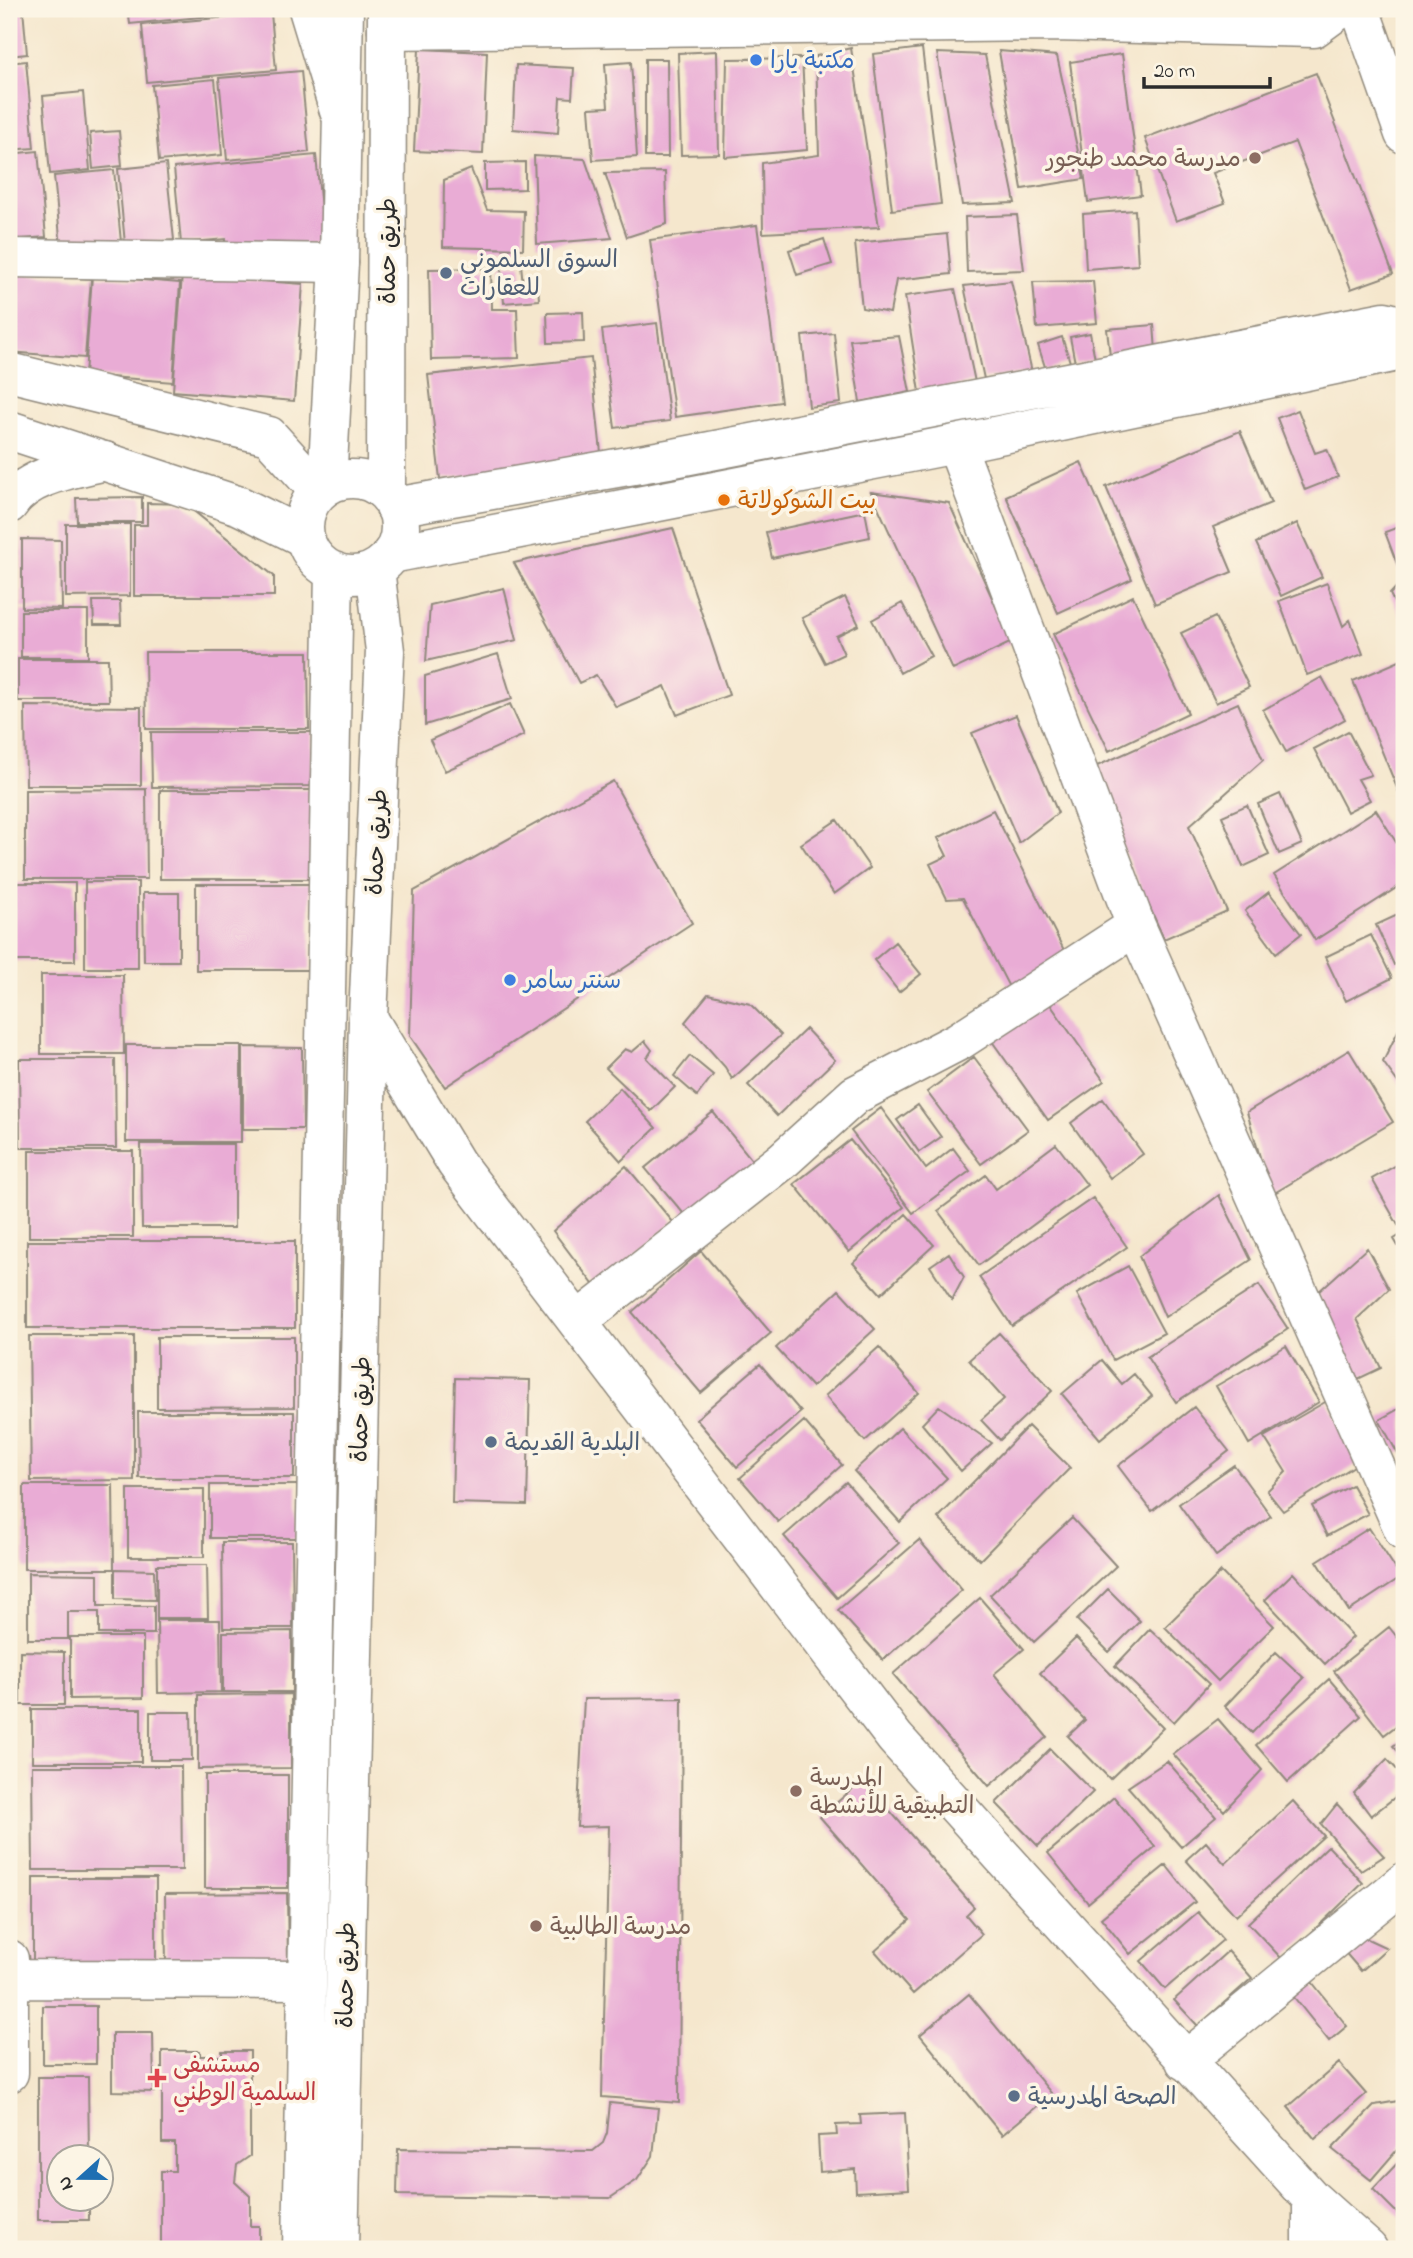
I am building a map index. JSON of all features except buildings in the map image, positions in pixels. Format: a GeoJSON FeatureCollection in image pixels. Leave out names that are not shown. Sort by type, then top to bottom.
{"type":"FeatureCollection","features":[{"type":"Feature","properties":{"kind":"main road"},"geometry":{"type":"LineString","coordinates":[[308,9],[343,126]]}},
{"type":"Feature","properties":{"kind":"main road","name":"طريق حماة"},"geometry":{"type":"LineString","coordinates":[[323,488],[339,262],[344,9]]}},
{"type":"Feature","properties":{"kind":"main road"},"geometry":{"type":"LineString","coordinates":[[387,20],[1054,22],[1314,28],[1340,9]]}},
{"type":"Feature","properties":{"kind":"main road"},"geometry":{"type":"LineString","coordinates":[[1360,9],[1404,134]]}},
{"type":"Feature","properties":{"kind":"main road","name":"طريق حماة"},"geometry":{"type":"LineString","coordinates":[[387,20],[391,500]]}},
{"type":"Feature","properties":{"kind":"main road"},"geometry":{"type":"LineString","coordinates":[[9,258],[339,262]]}},
{"type":"Feature","properties":{"kind":"main road"},"geometry":{"type":"LineString","coordinates":[[391,500],[701,453],[1385,321],[1404,326]]}},
{"type":"Feature","properties":{"kind":"main road"},"geometry":{"type":"LineString","coordinates":[[383,561],[1393,353],[1404,346]]}},
{"type":"Feature","properties":{"kind":"main road"},"geometry":{"type":"LineString","coordinates":[[9,372],[269,436],[323,488]]}},
{"type":"Feature","properties":{"kind":"main road"},"geometry":{"type":"LineString","coordinates":[[9,430],[240,506],[305,538]]}},
{"type":"Feature","properties":{"kind":"main road"},"geometry":{"type":"LineString","coordinates":[[956,444],[1136,926],[1404,1531]]}},
{"type":"Feature","properties":{"kind":"main road"},"geometry":{"type":"LineString","coordinates":[[9,504],[15,494],[52,474],[105,461]]}},
{"type":"Feature","properties":{"kind":"main road"},"geometry":{"type":"LineString","coordinates":[[356,478],[373,483],[391,500],[400,523],[398,539],[383,561],[365,573],[349,575],[334,571],[321,564],[310,552],[303,523],[307,508],[323,488],[342,479],[356,478]]}},
{"type":"Feature","properties":{"kind":"main road","name":"طريق حماة"},"geometry":{"type":"LineString","coordinates":[[339,2249],[368,1018],[385,651],[383,561]]}},
{"type":"Feature","properties":{"kind":"main road","name":"طريق حماة"},"geometry":{"type":"LineString","coordinates":[[302,2249],[334,571]]}},
{"type":"Feature","properties":{"kind":"main road"},"geometry":{"type":"LineString","coordinates":[[578,1321],[782,1161],[855,1095],[959,1041],[1136,926]]}},
{"type":"Feature","properties":{"kind":"main road"},"geometry":{"type":"LineString","coordinates":[[368,1018],[456,1163],[895,1738],[1311,2199],[1368,2249]]}},
{"type":"Feature","properties":{"kind":"main road"},"geometry":{"type":"LineString","coordinates":[[1185,2061],[1404,1882]]}},
{"type":"Feature","properties":{"kind":"main road"},"geometry":{"type":"LineString","coordinates":[[9,1959],[9,2073]]}},
{"type":"Feature","properties":{"kind":"main road"},"geometry":{"type":"LineString","coordinates":[[10,1979],[307,1980]]}},
{"type":"Feature","properties":{"kind":"main road"},"geometry":{"type":"LineString","coordinates":[[1311,2199],[1311,2249]]}},
{"type":"Feature","properties":{"kind":"place","name":"مكتبة يارا"},"geometry":{"type":"Point","coordinates":[756,60]}},
{"type":"Feature","properties":{"kind":"place","name":"مدرسة محمد طنجور"},"geometry":{"type":"Point","coordinates":[1255,158]}},
{"type":"Feature","properties":{"kind":"place","name":"السوق السلموني للعقارات"},"geometry":{"type":"Point","coordinates":[446,273]}},
{"type":"Feature","properties":{"kind":"place","name":"بيت الشوكولاتة"},"geometry":{"type":"Point","coordinates":[724,500]}},
{"type":"Feature","properties":{"kind":"place","name":"سنتر سامر"},"geometry":{"type":"Point","coordinates":[510,980]}},
{"type":"Feature","properties":{"kind":"place","name":"البلدية القديمة"},"geometry":{"type":"Point","coordinates":[491,1442]}},
{"type":"Feature","properties":{"kind":"place","name":"المدرسة التطبيقية للأنشطة"},"geometry":{"type":"Point","coordinates":[796,1791]}},
{"type":"Feature","properties":{"kind":"place","name":"مدرسة الطالبية"},"geometry":{"type":"Point","coordinates":[536,1926]}},
{"type":"Feature","properties":{"kind":"place","name":"مستشفى السلمية الوطني"},"geometry":{"type":"Point","coordinates":[157,2078]}},
{"type":"Feature","properties":{"kind":"place","name":"الصحة المدرسية"},"geometry":{"type":"Point","coordinates":[1014,2096]}}]}
